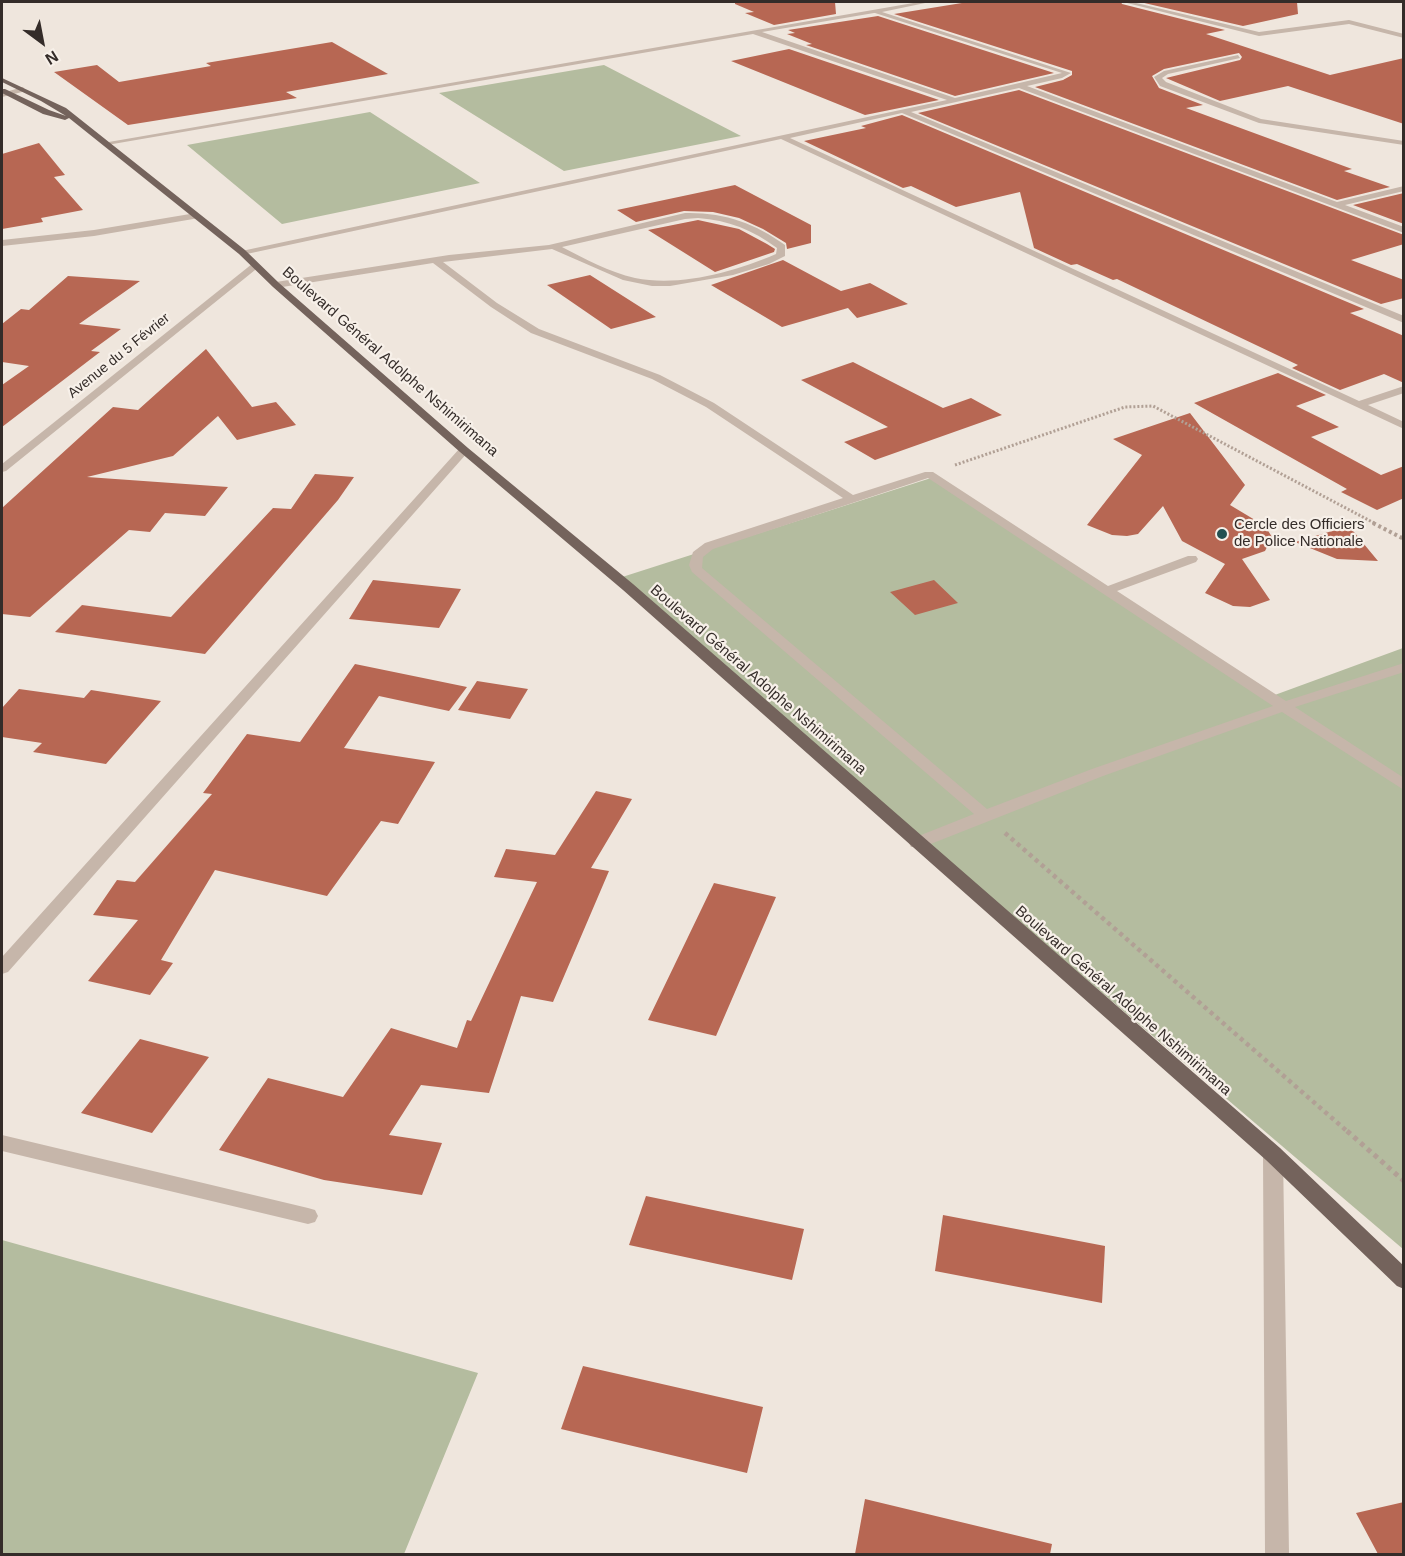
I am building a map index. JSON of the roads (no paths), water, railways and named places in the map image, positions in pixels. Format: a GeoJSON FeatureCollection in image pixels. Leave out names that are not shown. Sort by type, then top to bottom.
{"type":"FeatureCollection","features":[{"type":"Feature","properties":{"kind":"main road","name":"Boulevard Général Adolphe Nshimirimana"},"geometry":{"type":"LineString","coordinates":[[2,80],[63,110],[242,252],[276,285],[464,450],[627,587],[1273,1154],[1404,1280]]}},
{"type":"Feature","properties":{"kind":"main road","name":"Boulevard Général Adolphe Nshimirimana"},"geometry":{"type":"LineString","coordinates":[[3,93],[46,112],[76,121]]}},
{"type":"Feature","properties":{"kind":"street"},"geometry":{"type":"LineString","coordinates":[[106,143],[927,2]]}},
{"type":"Feature","properties":{"kind":"street"},"geometry":{"type":"LineString","coordinates":[[1126,2],[1259,34],[1349,22],[1404,36]]}},
{"type":"Feature","properties":{"kind":"street"},"geometry":{"type":"LineString","coordinates":[[242,252],[780,136],[905,112],[1068,73],[874,11]]}},
{"type":"Feature","properties":{"kind":"street"},"geometry":{"type":"LineString","coordinates":[[751,31],[955,100]]}},
{"type":"Feature","properties":{"kind":"street"},"geometry":{"type":"LineString","coordinates":[[1238,57],[1166,72],[1158,77],[1163,84],[1259,121],[1404,143]]}},
{"type":"Feature","properties":{"kind":"street"},"geometry":{"type":"LineString","coordinates":[[1020,86],[1404,230]]}},
{"type":"Feature","properties":{"kind":"street"},"geometry":{"type":"LineString","coordinates":[[3,93],[23,89]]}},
{"type":"Feature","properties":{"kind":"street"},"geometry":{"type":"LineString","coordinates":[[905,112],[1404,320]]}},
{"type":"Feature","properties":{"kind":"street"},"geometry":{"type":"LineString","coordinates":[[780,136],[1404,426]]}},
{"type":"Feature","properties":{"kind":"street"},"geometry":{"type":"LineString","coordinates":[[1334,205],[1404,188]]}},
{"type":"Feature","properties":{"kind":"street"},"geometry":{"type":"LineString","coordinates":[[2,243],[94,233],[196,216]]}},
{"type":"Feature","properties":{"kind":"street"},"geometry":{"type":"LineString","coordinates":[[276,285],[477,253],[514,252],[552,246],[685,216],[718,216],[753,228],[782,247],[780,256],[762,264],[680,282],[658,284],[618,276],[552,246]]}},
{"type":"Feature","properties":{"kind":"street"},"geometry":{"type":"LineString","coordinates":[[435,260],[494,305],[535,331],[656,377],[710,405],[850,498]]}},
{"type":"Feature","properties":{"kind":"street","name":"Avenue du 5 Février"},"geometry":{"type":"LineString","coordinates":[[2,469],[255,266]]}},
{"type":"Feature","properties":{"kind":"street"},"geometry":{"type":"LineString","coordinates":[[1359,405],[1404,389]]}},
{"type":"Feature","properties":{"kind":"street"},"geometry":{"type":"LineString","coordinates":[[2,968],[464,450]]}},
{"type":"Feature","properties":{"kind":"street"},"geometry":{"type":"LineString","coordinates":[[984,815],[696,569],[694,561],[698,553],[710,546],[928,474],[1281,707],[1404,785]]}},
{"type":"Feature","properties":{"kind":"street"},"geometry":{"type":"LineString","coordinates":[[1106,591],[1192,559]]}},
{"type":"Feature","properties":{"kind":"street"},"geometry":{"type":"LineString","coordinates":[[916,843],[984,815],[1281,707],[1404,666]]}},
{"type":"Feature","properties":{"kind":"street"},"geometry":{"type":"LineString","coordinates":[[2,1143],[308,1216]]}},
{"type":"Feature","properties":{"kind":"street"},"geometry":{"type":"LineString","coordinates":[[1273,1154],[1277,1554]]}},
{"type":"Feature","properties":{"kind":"place","name":"Cercle des Officiers de Police Nationale"},"geometry":{"type":"Point","coordinates":[1222,534]}}]}
